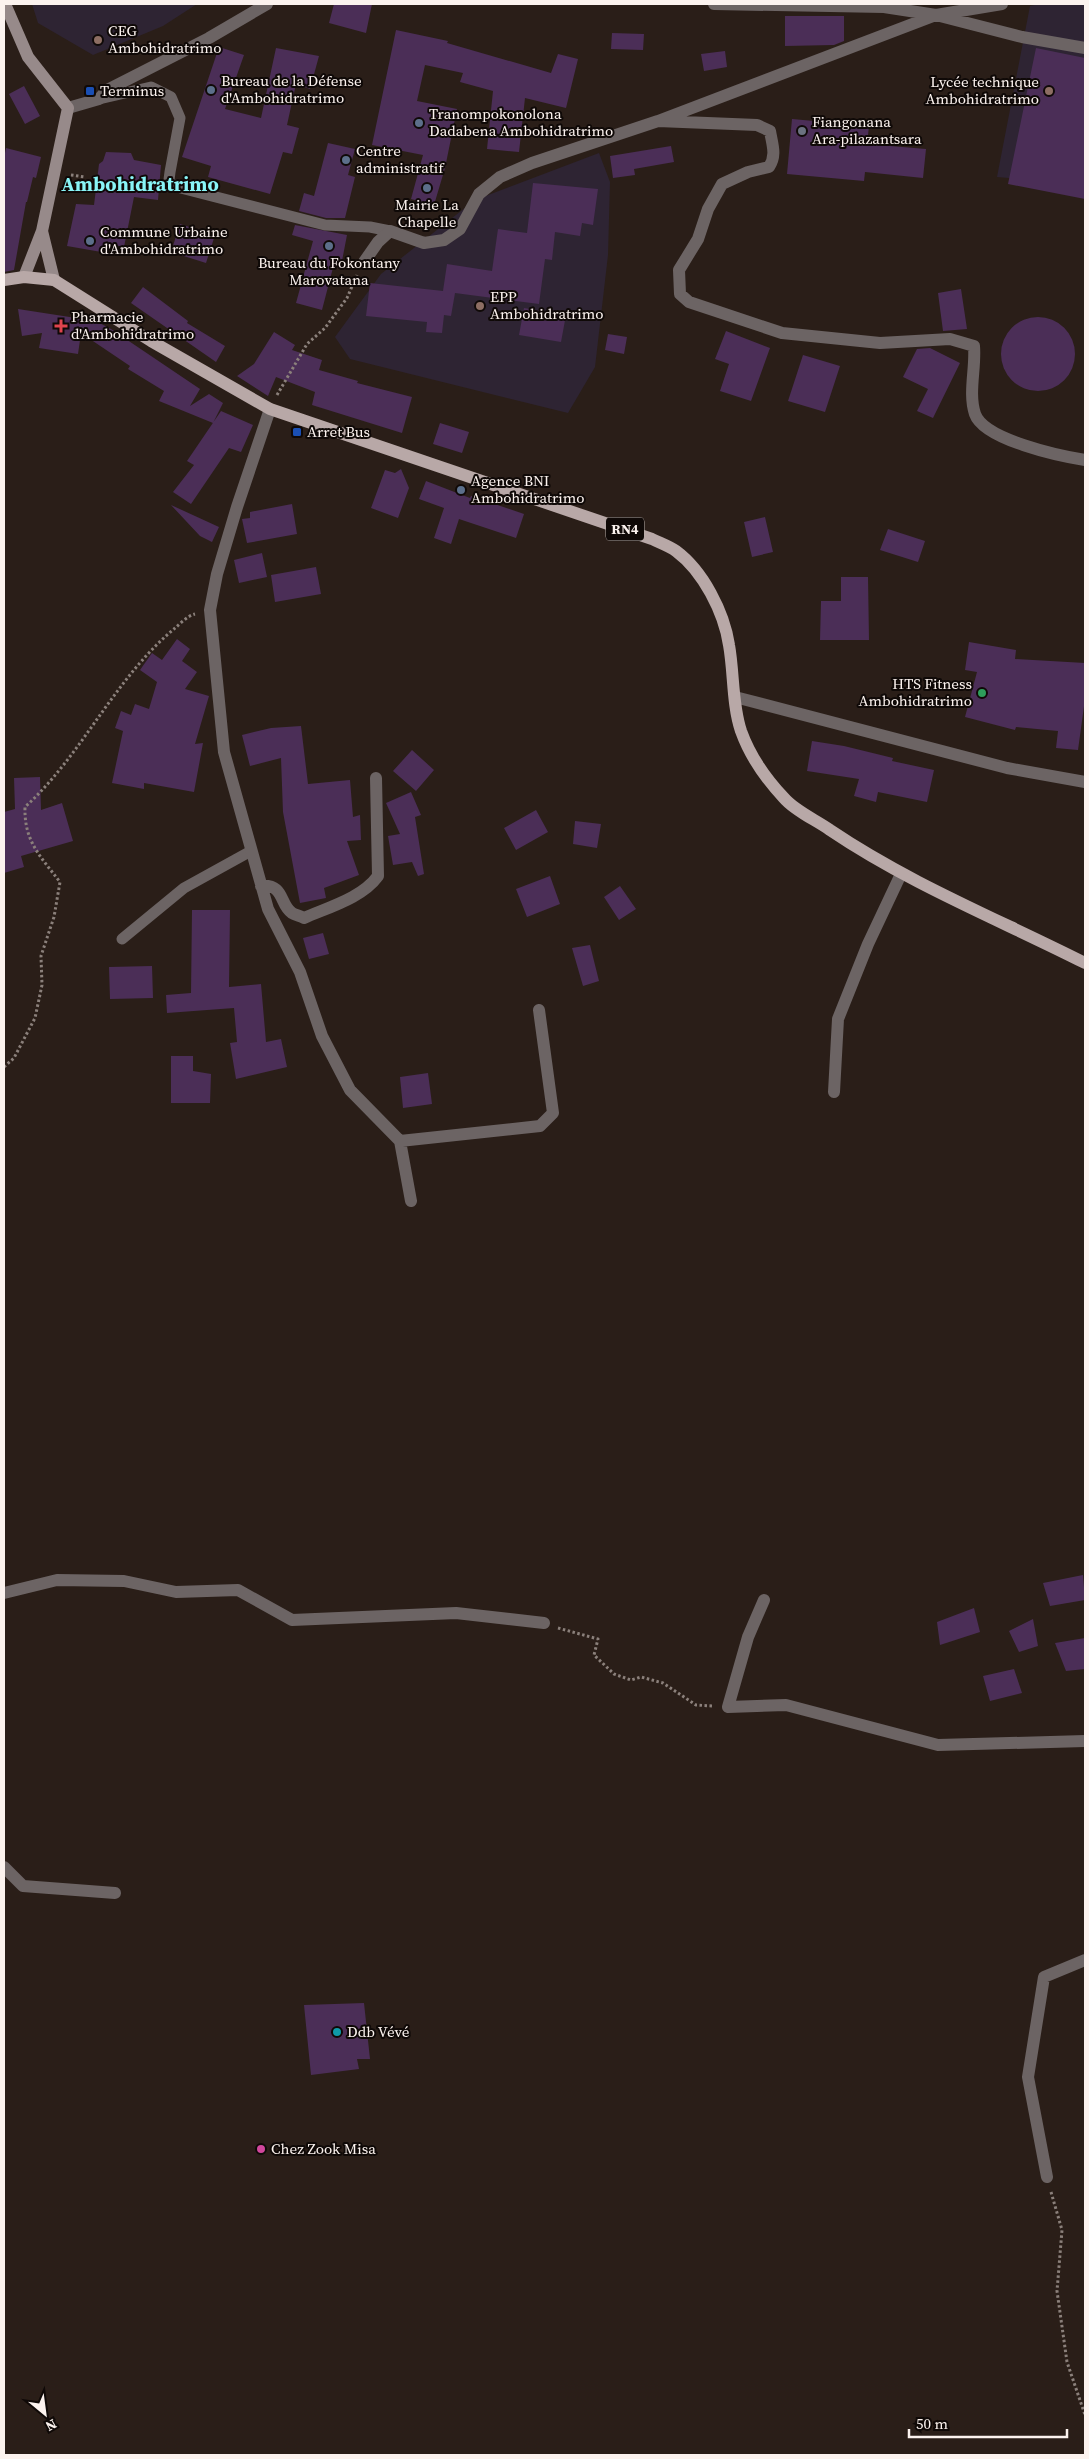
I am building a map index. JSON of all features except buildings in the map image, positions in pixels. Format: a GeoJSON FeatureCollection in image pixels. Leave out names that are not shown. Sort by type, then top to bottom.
{"type":"FeatureCollection","features":[{"type":"Feature","properties":{"kind":"main road","name":"RN4"},"geometry":{"type":"LineString","coordinates":[[4,280],[24,276],[54,280],[151,341],[270,409],[652,539],[676,551],[690,565],[706,586],[722,618],[729,644],[741,730],[756,762],[785,800],[864,853],[901,874],[1011,925],[1085,963]]}},
{"type":"Feature","properties":{"kind":"street"},"geometry":{"type":"LineString","coordinates":[[5,4],[28,57],[68,108]]}},
{"type":"Feature","properties":{"kind":"street"},"geometry":{"type":"LineString","coordinates":[[68,108],[99,99],[107,90],[209,38],[267,4]]}},
{"type":"Feature","properties":{"kind":"street"},"geometry":{"type":"LineString","coordinates":[[714,4],[884,7],[936,15],[1022,37],[1085,48]]}},
{"type":"Feature","properties":{"kind":"street"},"geometry":{"type":"LineString","coordinates":[[364,262],[378,242],[390,231],[424,242],[444,240],[460,229],[479,194],[500,177],[559,154],[658,121],[936,15],[1002,4]]}},
{"type":"Feature","properties":{"kind":"street"},"geometry":{"type":"LineString","coordinates":[[24,276],[42,231],[68,108]]}},
{"type":"Feature","properties":{"kind":"street"},"geometry":{"type":"LineString","coordinates":[[658,121],[757,126],[770,131],[773,146],[774,159],[769,167],[748,172],[722,184],[708,209],[698,239],[679,270],[680,294],[689,302],[782,333],[880,343],[950,339],[974,346],[976,362],[973,391],[975,416],[994,434],[1056,455],[1085,460]]}},
{"type":"Feature","properties":{"kind":"street"},"geometry":{"type":"LineString","coordinates":[[42,231],[54,280]]}},
{"type":"Feature","properties":{"kind":"street"},"geometry":{"type":"LineString","coordinates":[[270,409],[237,507],[210,610],[224,752],[268,909],[300,972],[322,1036],[350,1090],[400,1140],[411,1201]]}},
{"type":"Feature","properties":{"kind":"street"},"geometry":{"type":"LineString","coordinates":[[735,697],[1007,768],[1085,782]]}},
{"type":"Feature","properties":{"kind":"street"},"geometry":{"type":"LineString","coordinates":[[262,886],[269,886],[277,890],[292,913],[304,918],[372,885],[378,876],[376,778]]}},
{"type":"Feature","properties":{"kind":"street"},"geometry":{"type":"LineString","coordinates":[[834,1092],[838,1019],[868,944],[901,874]]}},
{"type":"Feature","properties":{"kind":"street"},"geometry":{"type":"LineString","coordinates":[[400,1140],[540,1126],[553,1113],[539,1010]]}},
{"type":"Feature","properties":{"kind":"street"},"geometry":{"type":"LineString","coordinates":[[4,1594],[57,1580],[124,1581],[176,1592],[238,1590],[292,1620],[456,1613],[544,1623]]}},
{"type":"Feature","properties":{"kind":"street"},"geometry":{"type":"LineString","coordinates":[[764,1600],[748,1637],[728,1707],[786,1705],[938,1745],[1085,1741]]}},
{"type":"Feature","properties":{"kind":"street"},"geometry":{"type":"LineString","coordinates":[[4,1867],[24,1886],[115,1893]]}},
{"type":"Feature","properties":{"kind":"street"},"geometry":{"type":"LineString","coordinates":[[1047,2178],[1028,2076],[1044,1978],[1085,1960]]}},
{"type":"Feature","properties":{"kind":"lane"},"geometry":{"type":"LineString","coordinates":[[99,99],[151,87],[171,97],[180,118],[169,180],[173,186],[325,225],[370,227],[390,231]]}},
{"type":"Feature","properties":{"kind":"lane"},"geometry":{"type":"LineString","coordinates":[[122,939],[184,888],[251,851]]}},
{"type":"Feature","properties":{"kind":"path"},"geometry":{"type":"LineString","coordinates":[[270,409],[307,344],[325,328],[347,298],[364,262]]}},
{"type":"Feature","properties":{"kind":"path"},"geometry":{"type":"LineString","coordinates":[[4,1067],[14,1058],[35,1018],[42,985],[41,956],[54,917],[60,882],[32,843],[25,826],[25,807],[43,791],[93,726],[127,677],[156,644],[191,615],[210,610]]}},
{"type":"Feature","properties":{"kind":"path"},"geometry":{"type":"LineString","coordinates":[[573,1633],[598,1639],[594,1655],[614,1674],[631,1680],[641,1677],[663,1683],[696,1704],[728,1707]]}},
{"type":"Feature","properties":{"kind":"path"},"geometry":{"type":"LineString","coordinates":[[1047,2178],[1062,2230],[1057,2291],[1067,2362],[1085,2416]]}},
{"type":"Feature","properties":{"kind":"shaded area","name":"CEG Ambohidratrimo"},"geometry":{"type":"Polygon","coordinates":[[[32,4],[197,4],[163,26],[93,55],[38,23],[32,4]]]}},
{"type":"Feature","properties":{"kind":"shaded area","name":"Lycée technique Ambohidratrimo"},"geometry":{"type":"Polygon","coordinates":[[[1039,4],[1085,4],[1085,184],[997,177],[1030,6],[1039,4]]]}},
{"type":"Feature","properties":{"kind":"shaded area","name":"EPP Ambohidratrimo"},"geometry":{"type":"Polygon","coordinates":[[[599,153],[610,182],[608,255],[595,367],[568,413],[350,359],[335,337],[381,274],[475,200],[599,153]]]}},
{"type":"Feature","properties":{"kind":"place","name":"CEG Ambohidratrimo"},"geometry":{"type":"Point","coordinates":[98,40]}},
{"type":"Feature","properties":{"kind":"place","name":"Bureau de la Défense d'Ambohidratrimo"},"geometry":{"type":"Point","coordinates":[211,90]}},
{"type":"Feature","properties":{"kind":"place","name":"Terminus"},"geometry":{"type":"Point","coordinates":[90,91]}},
{"type":"Feature","properties":{"kind":"place","name":"Lycée technique Ambohidratrimo"},"geometry":{"type":"Point","coordinates":[1049,91]}},
{"type":"Feature","properties":{"kind":"place","name":"Tranompokonolona Dadabena Ambohidratrimo"},"geometry":{"type":"Point","coordinates":[419,123]}},
{"type":"Feature","properties":{"kind":"place","name":"Fiangonana Ara-pilazantsara"},"geometry":{"type":"Point","coordinates":[802,131]}},
{"type":"Feature","properties":{"kind":"place","name":"Centre administratif"},"geometry":{"type":"Point","coordinates":[346,160]}},
{"type":"Feature","properties":{"kind":"place","name":"Mairie La Chapelle"},"geometry":{"type":"Point","coordinates":[427,188]}},
{"type":"Feature","properties":{"kind":"place","name":"Commune Urbaine d'Ambohidratrimo"},"geometry":{"type":"Point","coordinates":[90,241]}},
{"type":"Feature","properties":{"kind":"place","name":"Bureau du Fokontany Marovatana"},"geometry":{"type":"Point","coordinates":[329,246]}},
{"type":"Feature","properties":{"kind":"place","name":"EPP Ambohidratrimo"},"geometry":{"type":"Point","coordinates":[480,306]}},
{"type":"Feature","properties":{"kind":"place","name":"Pharmacie d'Ambohidratrimo"},"geometry":{"type":"Point","coordinates":[61,326]}},
{"type":"Feature","properties":{"kind":"place","name":"Arret Bus"},"geometry":{"type":"Point","coordinates":[297,432]}},
{"type":"Feature","properties":{"kind":"place","name":"Agence BNI Ambohidratrimo"},"geometry":{"type":"Point","coordinates":[461,490]}},
{"type":"Feature","properties":{"kind":"place","name":"HTS Fitness Ambohidratrimo"},"geometry":{"type":"Point","coordinates":[982,693]}},
{"type":"Feature","properties":{"kind":"place","name":"Ddb Vévé"},"geometry":{"type":"Point","coordinates":[337,2032]}},
{"type":"Feature","properties":{"kind":"place","name":"Chez Zook Misa"},"geometry":{"type":"Point","coordinates":[261,2149]}},
{"type":"Feature","properties":{"kind":"district","name":"Ambohidratrimo"},"geometry":{"type":"Point","coordinates":[140,184]}}]}
